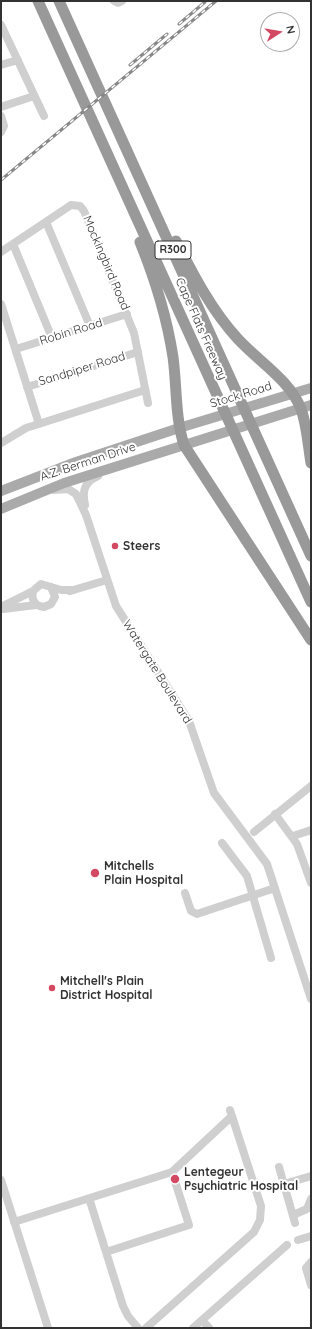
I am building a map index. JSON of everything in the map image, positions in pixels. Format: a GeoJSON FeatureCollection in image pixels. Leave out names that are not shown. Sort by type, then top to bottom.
{"type":"FeatureCollection","features":[{"type":"Feature","properties":{"kind":"highway","name":"Cape Flats Freeway"},"geometry":{"type":"LineString","coordinates":[[38,1],[311,602]]}},
{"type":"Feature","properties":{"kind":"highway","name":"Cape Flats Freeway"},"geometry":{"type":"LineString","coordinates":[[59,1],[311,556]]}},
{"type":"Feature","properties":{"kind":"highway"},"geometry":{"type":"LineString","coordinates":[[100,136],[106,159],[150,269],[164,313],[174,371],[179,428],[184,445],[311,640]]}},
{"type":"Feature","properties":{"kind":"highway"},"geometry":{"type":"LineString","coordinates":[[125,145],[208,299],[238,339],[308,407],[311,463]]}},
{"type":"Feature","properties":{"kind":"highway"},"geometry":{"type":"LineString","coordinates":[[308,407],[306,419],[311,456]]}},
{"type":"Feature","properties":{"kind":"main road","name":"Stock Road"},"geometry":{"type":"LineString","coordinates":[[179,428],[311,388]]}},
{"type":"Feature","properties":{"kind":"main road"},"geometry":{"type":"LineString","coordinates":[[210,418],[237,414],[277,402],[289,401],[308,407]]}},
{"type":"Feature","properties":{"kind":"main road"},"geometry":{"type":"LineString","coordinates":[[184,445],[308,407]]}},
{"type":"Feature","properties":{"kind":"main road","name":"A.Z. Berman Drive"},"geometry":{"type":"LineString","coordinates":[[1,491],[55,469],[179,428]]}},
{"type":"Feature","properties":{"kind":"main road","name":"A.Z. Berman Drive"},"geometry":{"type":"LineString","coordinates":[[1,509],[28,496],[64,483],[184,445]]}},
{"type":"Feature","properties":{"kind":"street"},"geometry":{"type":"LineString","coordinates":[[1,25],[44,116]]}},
{"type":"Feature","properties":{"kind":"street"},"geometry":{"type":"LineString","coordinates":[[1,65],[18,60]]}},
{"type":"Feature","properties":{"kind":"street"},"geometry":{"type":"LineString","coordinates":[[1,107],[34,96]]}},
{"type":"Feature","properties":{"kind":"street"},"geometry":{"type":"LineString","coordinates":[[1,116],[4,126],[1,132]]}},
{"type":"Feature","properties":{"kind":"street","name":"Mockingbird Road"},"geometry":{"type":"LineString","coordinates":[[1,252],[71,205],[80,206],[84,211],[134,333],[148,403]]}},
{"type":"Feature","properties":{"kind":"street"},"geometry":{"type":"LineString","coordinates":[[46,222],[90,326]]}},
{"type":"Feature","properties":{"kind":"street"},"geometry":{"type":"LineString","coordinates":[[13,244],[52,338]]}},
{"type":"Feature","properties":{"kind":"street"},"geometry":{"type":"LineString","coordinates":[[1,304],[39,424]]}},
{"type":"Feature","properties":{"kind":"street","name":"Robin Road"},"geometry":{"type":"LineString","coordinates":[[16,349],[127,314]]}},
{"type":"Feature","properties":{"kind":"street","name":"Sandpiper Road"},"geometry":{"type":"LineString","coordinates":[[27,387],[138,352]]}},
{"type":"Feature","properties":{"kind":"street"},"geometry":{"type":"LineString","coordinates":[[1,443],[18,431],[145,390]]}},
{"type":"Feature","properties":{"kind":"street","name":"Watergate Boulevard"},"geometry":{"type":"LineString","coordinates":[[86,515],[83,493],[88,482],[132,462]]}},
{"type":"Feature","properties":{"kind":"street","name":"Watergate Boulevard"},"geometry":{"type":"LineString","coordinates":[[28,496],[59,489],[68,489],[76,494],[86,515],[116,606],[189,721],[214,793],[262,857],[270,871],[309,987],[311,999]]}},
{"type":"Feature","properties":{"kind":"street"},"geometry":{"type":"LineString","coordinates":[[1,608],[36,605],[40,607],[48,606],[55,598],[74,590],[107,580]]}},
{"type":"Feature","properties":{"kind":"street"},"geometry":{"type":"LineString","coordinates":[[1,608],[32,591],[41,584],[61,590],[74,590]]}},
{"type":"Feature","properties":{"kind":"street"},"geometry":{"type":"LineString","coordinates":[[52,587],[55,598]]}},
{"type":"Feature","properties":{"kind":"street"},"geometry":{"type":"LineString","coordinates":[[32,591],[32,599],[36,605]]}},
{"type":"Feature","properties":{"kind":"street"},"geometry":{"type":"LineString","coordinates":[[254,832],[311,786]]}},
{"type":"Feature","properties":{"kind":"street"},"geometry":{"type":"LineString","coordinates":[[275,814],[293,836],[308,862],[311,883]]}},
{"type":"Feature","properties":{"kind":"street"},"geometry":{"type":"LineString","coordinates":[[293,836],[311,830]]}},
{"type":"Feature","properties":{"kind":"street"},"geometry":{"type":"LineString","coordinates":[[222,843],[245,871],[271,958]]}},
{"type":"Feature","properties":{"kind":"street"},"geometry":{"type":"LineString","coordinates":[[185,893],[191,911],[195,914],[275,888]]}},
{"type":"Feature","properties":{"kind":"street"},"geometry":{"type":"LineString","coordinates":[[14,1222],[172,1172],[231,1113],[261,1206],[259,1224],[254,1232],[146,1328]]}},
{"type":"Feature","properties":{"kind":"street"},"geometry":{"type":"LineString","coordinates":[[279,1167],[294,1219],[307,1209],[311,1199]]}},
{"type":"Feature","properties":{"kind":"street"},"geometry":{"type":"LineString","coordinates":[[106,1252],[189,1225],[172,1172]]}},
{"type":"Feature","properties":{"kind":"street"},"geometry":{"type":"LineString","coordinates":[[284,1184],[311,1176]]}},
{"type":"Feature","properties":{"kind":"street"},"geometry":{"type":"LineString","coordinates":[[1,1180],[48,1328]]}},
{"type":"Feature","properties":{"kind":"street"},"geometry":{"type":"LineString","coordinates":[[89,1198],[125,1312],[138,1328]]}},
{"type":"Feature","properties":{"kind":"street"},"geometry":{"type":"LineString","coordinates":[[298,1240],[311,1236]]}},
{"type":"Feature","properties":{"kind":"street"},"geometry":{"type":"LineString","coordinates":[[193,1328],[287,1245]]}},
{"type":"Feature","properties":{"kind":"street"},"geometry":{"type":"LineString","coordinates":[[311,1262],[306,1268],[311,1285]]}},
{"type":"Feature","properties":{"kind":"street"},"geometry":{"type":"LineString","coordinates":[[202,1320],[209,1328]]}},
{"type":"Feature","properties":{"kind":"railway"},"geometry":{"type":"LineString","coordinates":[[1,180],[216,1]]}},
{"type":"Feature","properties":{"kind":"railway"},"geometry":{"type":"LineString","coordinates":[[179,24],[205,2]]}},
{"type":"Feature","properties":{"kind":"railway"},"geometry":{"type":"LineString","coordinates":[[130,65],[167,34]]}},
{"type":"Feature","properties":{"kind":"place","name":"Steers"},"geometry":{"type":"Point","coordinates":[115,546]}},
{"type":"Feature","properties":{"kind":"place","name":"Mitchells Plain Hospital"},"geometry":{"type":"Point","coordinates":[95,873]}},
{"type":"Feature","properties":{"kind":"place","name":"Mitchell's Plain District Hospital"},"geometry":{"type":"Point","coordinates":[52,988]}},
{"type":"Feature","properties":{"kind":"place","name":"Lentegeur Psychiatric Hospital"},"geometry":{"type":"Point","coordinates":[175,1179]}}]}
